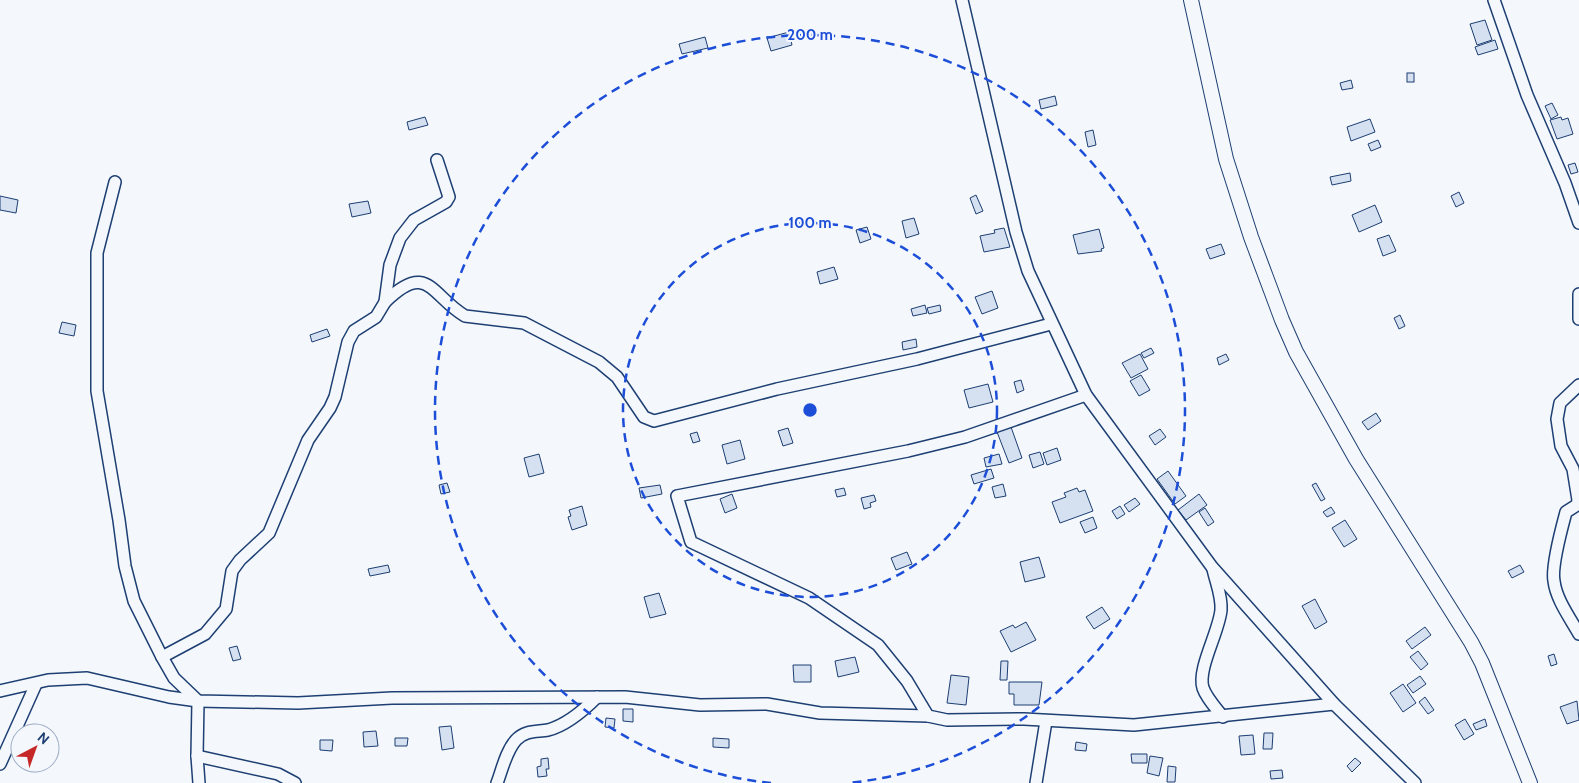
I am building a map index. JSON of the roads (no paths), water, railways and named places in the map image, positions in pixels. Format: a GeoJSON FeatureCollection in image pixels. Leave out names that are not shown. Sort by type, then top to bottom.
{"type":"FeatureCollection","features":[{"type":"Feature","properties":{"kind":"street"},"geometry":{"type":"LineString","coordinates":[[962,0],[1016,232],[1028,271],[1086,395],[1212,567],[1334,704],[1415,783]]}},
{"type":"Feature","properties":{"kind":"street"},"geometry":{"type":"LineString","coordinates":[[1191,0],[1226,159],[1251,237],[1282,320],[1296,352],[1356,459],[1471,642],[1482,663],[1530,783]]}},
{"type":"Feature","properties":{"kind":"street"},"geometry":{"type":"LineString","coordinates":[[1494,0],[1528,95],[1565,183],[1579,223]]}},
{"type":"Feature","properties":{"kind":"street"},"geometry":{"type":"LineString","coordinates":[[385,302],[390,265],[406,228],[414,220],[446,202],[449,197],[437,160]]}},
{"type":"Feature","properties":{"kind":"street"},"geometry":{"type":"LineString","coordinates":[[114,182],[97,253],[97,391],[125,566],[134,601],[174,678],[198,701],[197,756],[199,783]]}},
{"type":"Feature","properties":{"kind":"street"},"geometry":{"type":"LineString","coordinates":[[162,657],[205,634],[226,609],[232,571],[240,560],[269,533],[308,440],[330,408],[335,397],[348,342],[354,331],[376,317],[385,302],[399,288],[421,283],[431,285],[458,312],[466,316],[524,323],[609,368],[644,417],[654,421],[777,389],[917,360],[1052,324]]}},
{"type":"Feature","properties":{"kind":"street"},"geometry":{"type":"LineString","coordinates":[[1579,294],[1579,320]]}},
{"type":"Feature","properties":{"kind":"street"},"geometry":{"type":"LineString","coordinates":[[1579,384],[1560,403],[1557,419],[1561,446],[1573,469],[1578,503],[1566,512],[1560,533],[1553,580],[1560,599],[1579,634]]}},
{"type":"Feature","properties":{"kind":"street"},"geometry":{"type":"LineString","coordinates":[[928,716],[907,681],[878,645],[808,598],[691,542],[677,496],[965,437],[1086,395]]}},
{"type":"Feature","properties":{"kind":"street"},"geometry":{"type":"LineString","coordinates":[[1212,567],[1221,599],[1221,609],[1219,623],[1204,670],[1203,686],[1223,717]]}},
{"type":"Feature","properties":{"kind":"street"},"geometry":{"type":"LineString","coordinates":[[0,691],[48,680],[87,678],[168,697],[198,701],[298,703],[392,698],[640,698],[700,705],[767,704],[820,713],[928,716],[947,720],[1046,721],[1134,725],[1334,704]]}},
{"type":"Feature","properties":{"kind":"street"},"geometry":{"type":"LineString","coordinates":[[0,764],[36,684]]}},
{"type":"Feature","properties":{"kind":"street"},"geometry":{"type":"LineString","coordinates":[[497,783],[503,764],[515,740],[527,732],[559,726],[573,718],[597,697]]}},
{"type":"Feature","properties":{"kind":"street"},"geometry":{"type":"LineString","coordinates":[[1036,783],[1046,721]]}},
{"type":"Feature","properties":{"kind":"street"},"geometry":{"type":"LineString","coordinates":[[197,756],[278,774],[295,783]]}}]}
